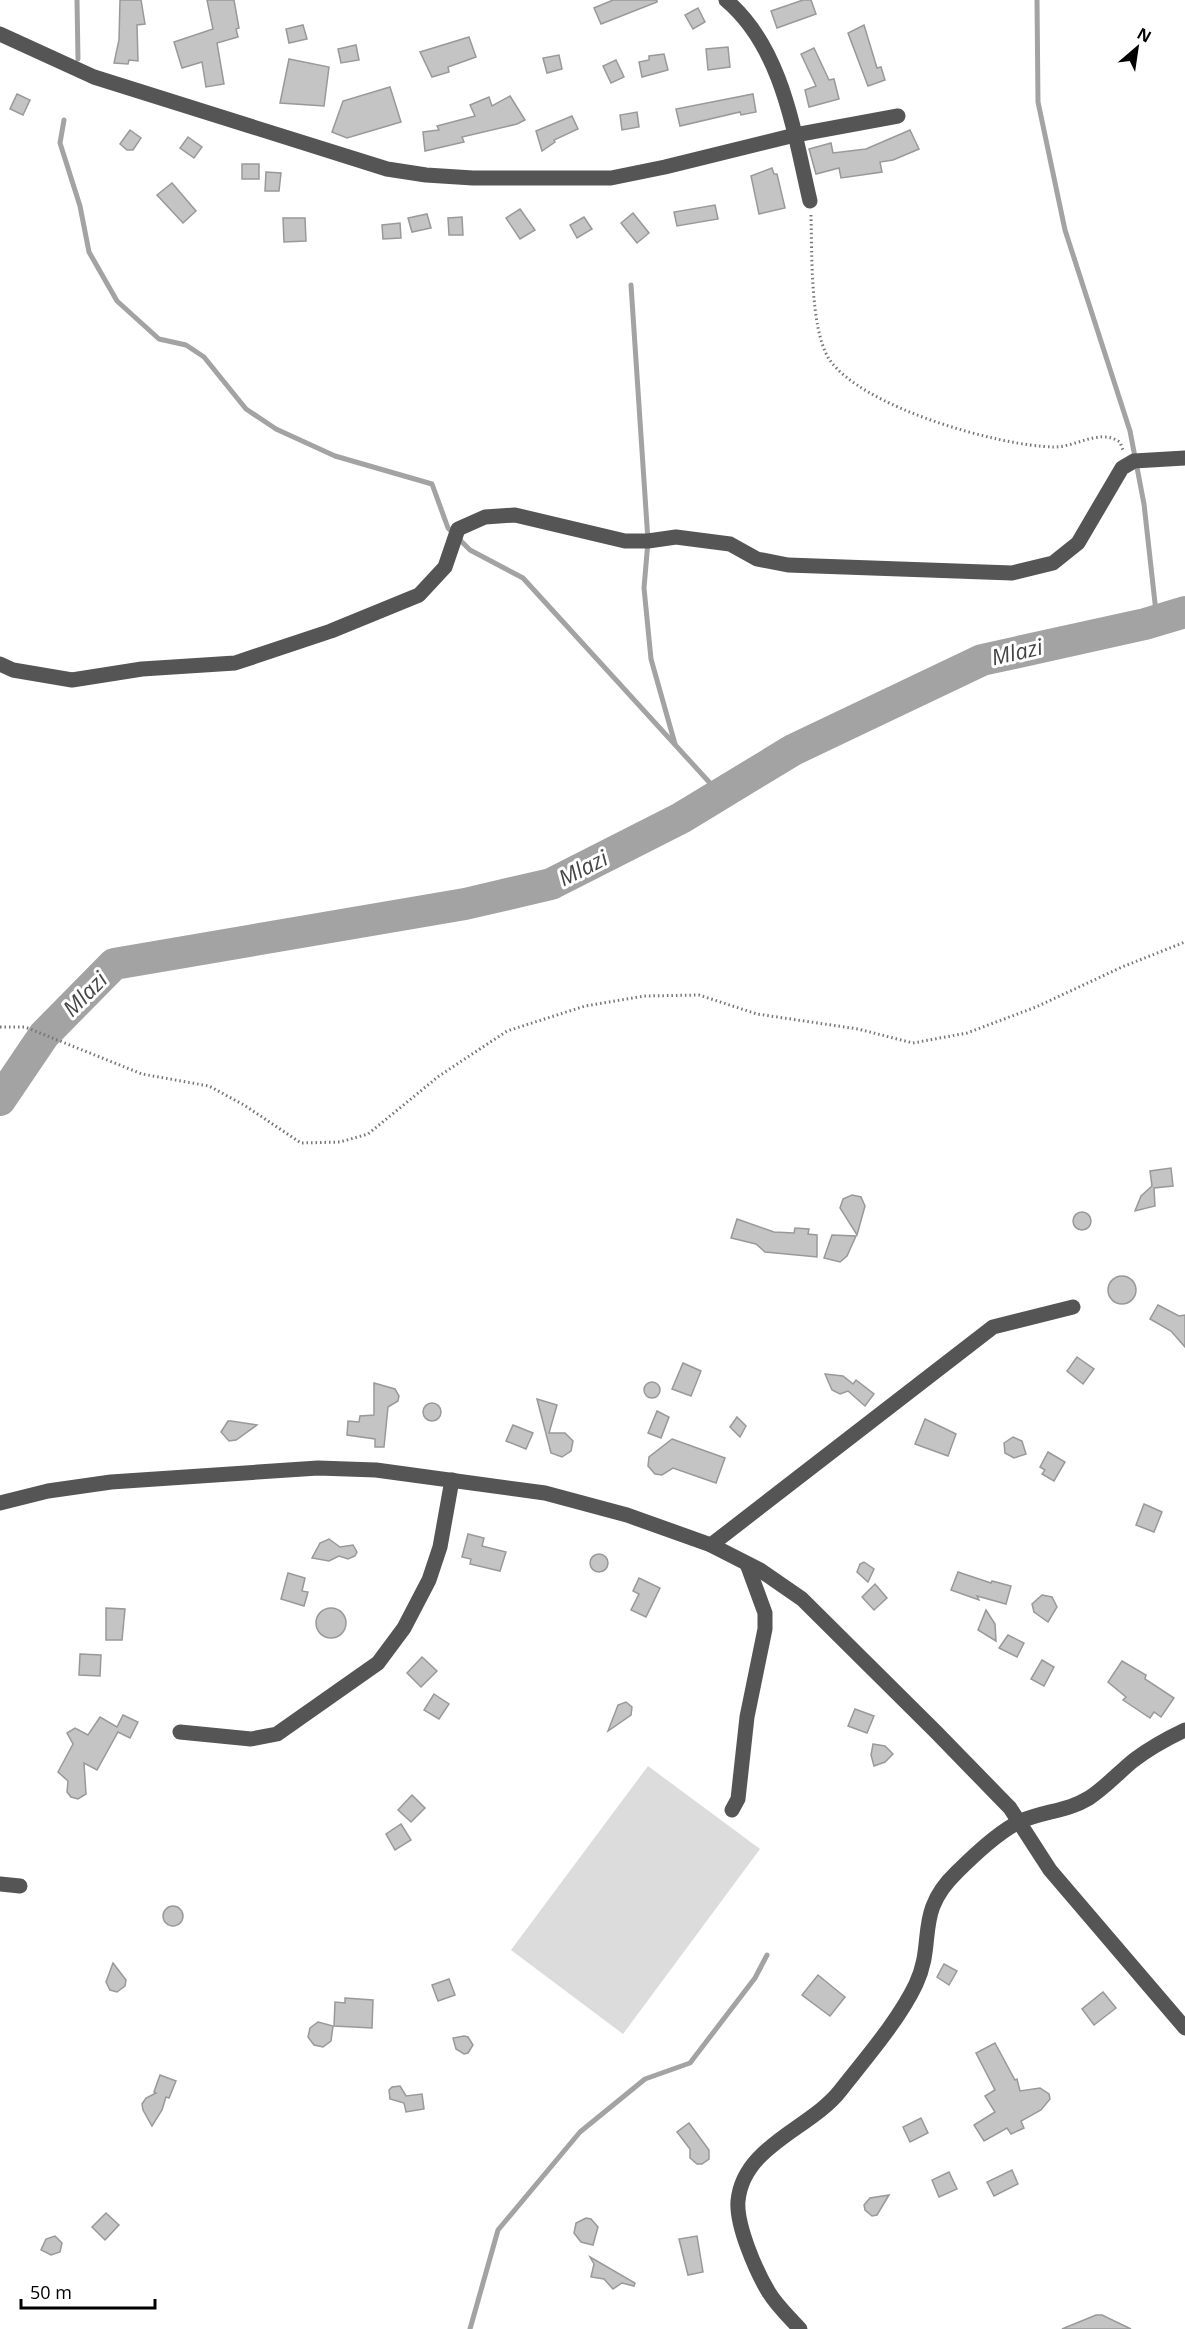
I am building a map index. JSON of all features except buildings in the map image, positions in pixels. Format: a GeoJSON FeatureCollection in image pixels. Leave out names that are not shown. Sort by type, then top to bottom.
{"type":"FeatureCollection","features":[{"type":"Feature","properties":{"kind":"street"},"geometry":{"type":"LineString","coordinates":[[726,0],[742,14],[766,50],[795,135],[810,201]]}},
{"type":"Feature","properties":{"kind":"street"},"geometry":{"type":"LineString","coordinates":[[0,34],[94,76],[369,164],[411,174],[473,178],[611,178],[795,135],[898,116]]}},
{"type":"Feature","properties":{"kind":"street"},"geometry":{"type":"LineString","coordinates":[[0,664],[13,670],[72,680],[142,669],[235,663],[332,631],[419,595],[445,567],[458,529],[485,517],[515,515],[626,541],[676,537],[730,544],[758,559],[788,566],[1012,573],[1053,563],[1078,543],[1122,468],[1134,461],[1185,458]]}},
{"type":"Feature","properties":{"kind":"street"},"geometry":{"type":"LineString","coordinates":[[711,1545],[993,1328],[1073,1307]]}},
{"type":"Feature","properties":{"kind":"street"},"geometry":{"type":"LineString","coordinates":[[0,1503],[48,1491],[111,1482],[318,1468],[376,1470],[545,1493],[627,1515],[711,1545],[784,1584],[802,1599],[966,1761],[1020,1821],[1050,1870],[1185,2028]]}},
{"type":"Feature","properties":{"kind":"street"},"geometry":{"type":"LineString","coordinates":[[180,1732],[251,1739],[277,1734],[378,1663],[404,1628],[429,1580],[440,1547],[452,1480]]}},
{"type":"Feature","properties":{"kind":"street"},"geometry":{"type":"LineString","coordinates":[[732,1810],[738,1799],[747,1717],[765,1629],[765,1613],[747,1564]]}},
{"type":"Feature","properties":{"kind":"street"},"geometry":{"type":"LineString","coordinates":[[800,2329],[768,2292],[753,2259],[739,2214],[738,2200],[746,2175],[762,2155],[838,2094],[887,2028],[918,1981],[928,1920],[938,1894],[957,1872],[1020,1821],[1080,1803],[1106,1785],[1134,1760],[1185,1730]]}},
{"type":"Feature","properties":{"kind":"street"},"geometry":{"type":"LineString","coordinates":[[0,1884],[20,1886]]}},
{"type":"Feature","properties":{"kind":"path"},"geometry":{"type":"LineString","coordinates":[[810,201],[812,278],[821,340],[830,360],[855,384],[932,422],[1016,444],[1057,447],[1104,436],[1113,438],[1123,449],[1122,468]]}},
{"type":"Feature","properties":{"kind":"path"},"geometry":{"type":"LineString","coordinates":[[0,1027],[25,1027],[142,1074],[209,1086],[244,1105],[301,1143],[340,1142],[368,1134],[439,1076],[507,1031],[585,1006],[644,996],[699,995],[758,1014],[858,1029],[913,1043],[967,1033],[1036,1007],[1185,942]]}},
{"type":"Feature","properties":{"kind":"shaded area"},"geometry":{"type":"Polygon","coordinates":[[[648,1766],[760,1849],[623,2034],[511,1950],[648,1766]]]}},
{"type":"Feature","properties":{"kind":"waterway"},"geometry":{"type":"LineString","coordinates":[[77,0],[78,59]]}},
{"type":"Feature","properties":{"kind":"waterway"},"geometry":{"type":"LineString","coordinates":[[1037,0],[1038,102],[1065,230],[1130,431],[1144,504],[1157,621]]}},
{"type":"Feature","properties":{"kind":"waterway"},"geometry":{"type":"LineString","coordinates":[[64,120],[60,143],[80,206],[89,252],[117,301],[159,339],[186,345],[204,357],[246,409],[276,429],[335,456],[432,484],[448,528],[470,550],[523,578],[720,794]]}},
{"type":"Feature","properties":{"kind":"waterway"},"geometry":{"type":"LineString","coordinates":[[631,285],[648,541],[644,588],[651,659],[675,744]]}},
{"type":"Feature","properties":{"kind":"waterway","name":"Mlazi"},"geometry":{"type":"LineString","coordinates":[[0,1100],[44,1035],[114,964],[465,904],[551,884],[681,818],[793,750],[982,660],[1145,624],[1185,612]]}},
{"type":"Feature","properties":{"kind":"waterway"},"geometry":{"type":"LineString","coordinates":[[470,2329],[498,2230],[580,2132],[645,2079],[690,2063],[755,1978],[767,1955]]}}]}
